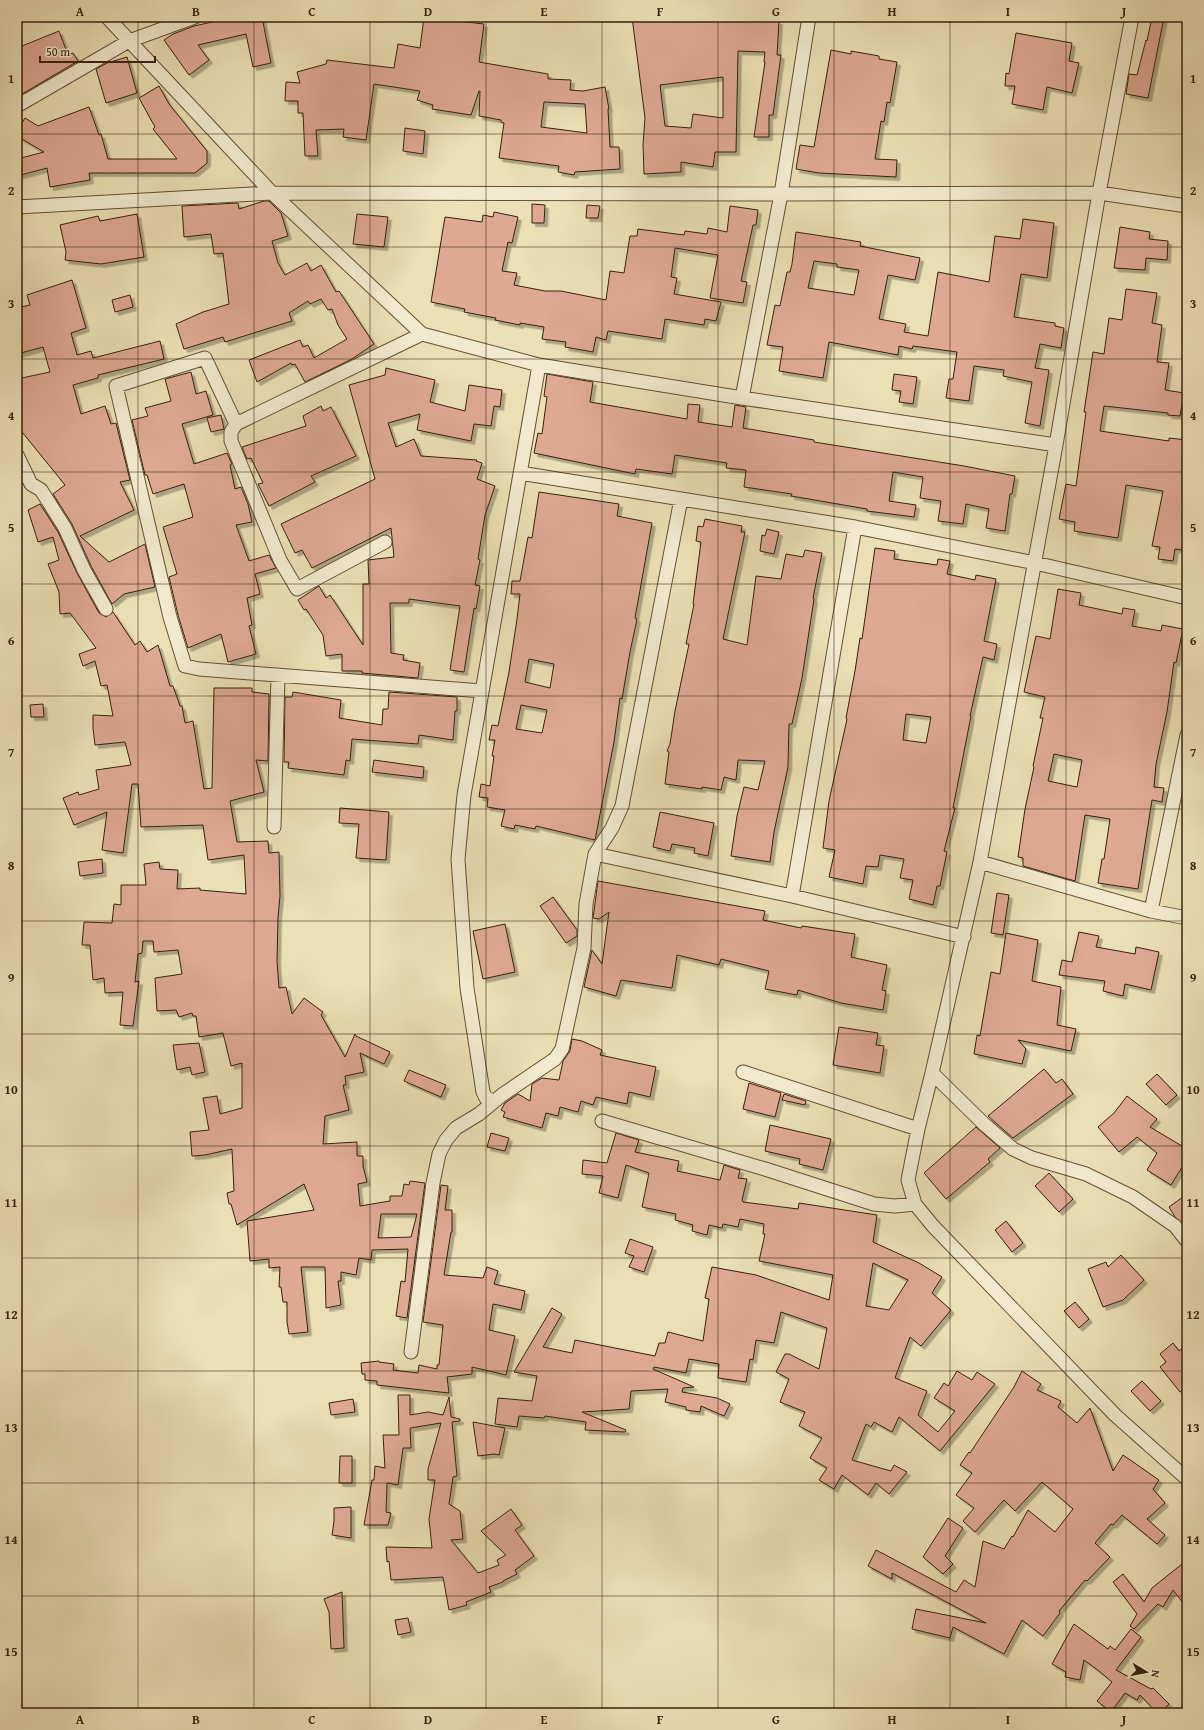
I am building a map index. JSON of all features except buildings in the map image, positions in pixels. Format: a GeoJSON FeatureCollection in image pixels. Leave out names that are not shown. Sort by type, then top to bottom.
{"type":"FeatureCollection","features":[{"type":"Feature","properties":{"kind":"street"},"geometry":{"type":"LineString","coordinates":[[107,17],[272,193],[422,334],[539,365],[742,398],[1056,445]]}},
{"type":"Feature","properties":{"kind":"street"},"geometry":{"type":"LineString","coordinates":[[17,106],[129,41],[195,17]]}},
{"type":"Feature","properties":{"kind":"street"},"geometry":{"type":"LineString","coordinates":[[742,398],[781,194],[809,17]]}},
{"type":"Feature","properties":{"kind":"street"},"geometry":{"type":"LineString","coordinates":[[1132,17],[1099,193],[1056,445],[980,862],[964,937],[918,1129],[908,1180],[915,1204],[933,1226],[1115,1415],[1187,1479]]}},
{"type":"Feature","properties":{"kind":"street"},"geometry":{"type":"LineString","coordinates":[[17,207],[272,193],[1099,193],[1187,206]]}},
{"type":"Feature","properties":{"kind":"street"},"geometry":{"type":"LineString","coordinates":[[385,542],[297,589],[280,560],[230,441],[231,432],[236,424],[422,334]]}},
{"type":"Feature","properties":{"kind":"street"},"geometry":{"type":"LineString","coordinates":[[236,424],[206,358],[116,386],[170,616],[185,666],[199,669],[482,691]]}},
{"type":"Feature","properties":{"kind":"street"},"geometry":{"type":"LineString","coordinates":[[494,1101],[486,1098],[483,1092],[467,988],[458,859],[464,795],[539,365]]}},
{"type":"Feature","properties":{"kind":"street"},"geometry":{"type":"LineString","coordinates":[[17,455],[31,484],[40,490],[65,528],[84,570],[106,609]]}},
{"type":"Feature","properties":{"kind":"street"},"geometry":{"type":"LineString","coordinates":[[520,472],[855,527],[1035,563],[1187,598]]}},
{"type":"Feature","properties":{"kind":"street"},"geometry":{"type":"LineString","coordinates":[[411,1352],[433,1183],[439,1154],[446,1140],[456,1128],[479,1114],[494,1101],[555,1059],[562,1049],[584,948],[586,904],[595,854],[612,828],[622,806],[681,499]]}},
{"type":"Feature","properties":{"kind":"street"},"geometry":{"type":"LineString","coordinates":[[792,896],[855,527]]}},
{"type":"Feature","properties":{"kind":"street"},"geometry":{"type":"LineString","coordinates":[[274,827],[278,675]]}},
{"type":"Feature","properties":{"kind":"street"},"geometry":{"type":"LineString","coordinates":[[1151,911],[1187,735]]}},
{"type":"Feature","properties":{"kind":"street"},"geometry":{"type":"LineString","coordinates":[[595,854],[792,896],[964,937]]}},
{"type":"Feature","properties":{"kind":"street"},"geometry":{"type":"LineString","coordinates":[[980,862],[1151,911],[1187,918]]}},
{"type":"Feature","properties":{"kind":"street"},"geometry":{"type":"LineString","coordinates":[[743,1072],[918,1129]]}},
{"type":"Feature","properties":{"kind":"street"},"geometry":{"type":"LineString","coordinates":[[932,1073],[984,1124],[1013,1149],[1032,1158],[1086,1174],[1133,1197],[1175,1226],[1187,1241]]}},
{"type":"Feature","properties":{"kind":"street"},"geometry":{"type":"LineString","coordinates":[[602,1121],[765,1169],[874,1204],[895,1206],[915,1204]]}}]}
